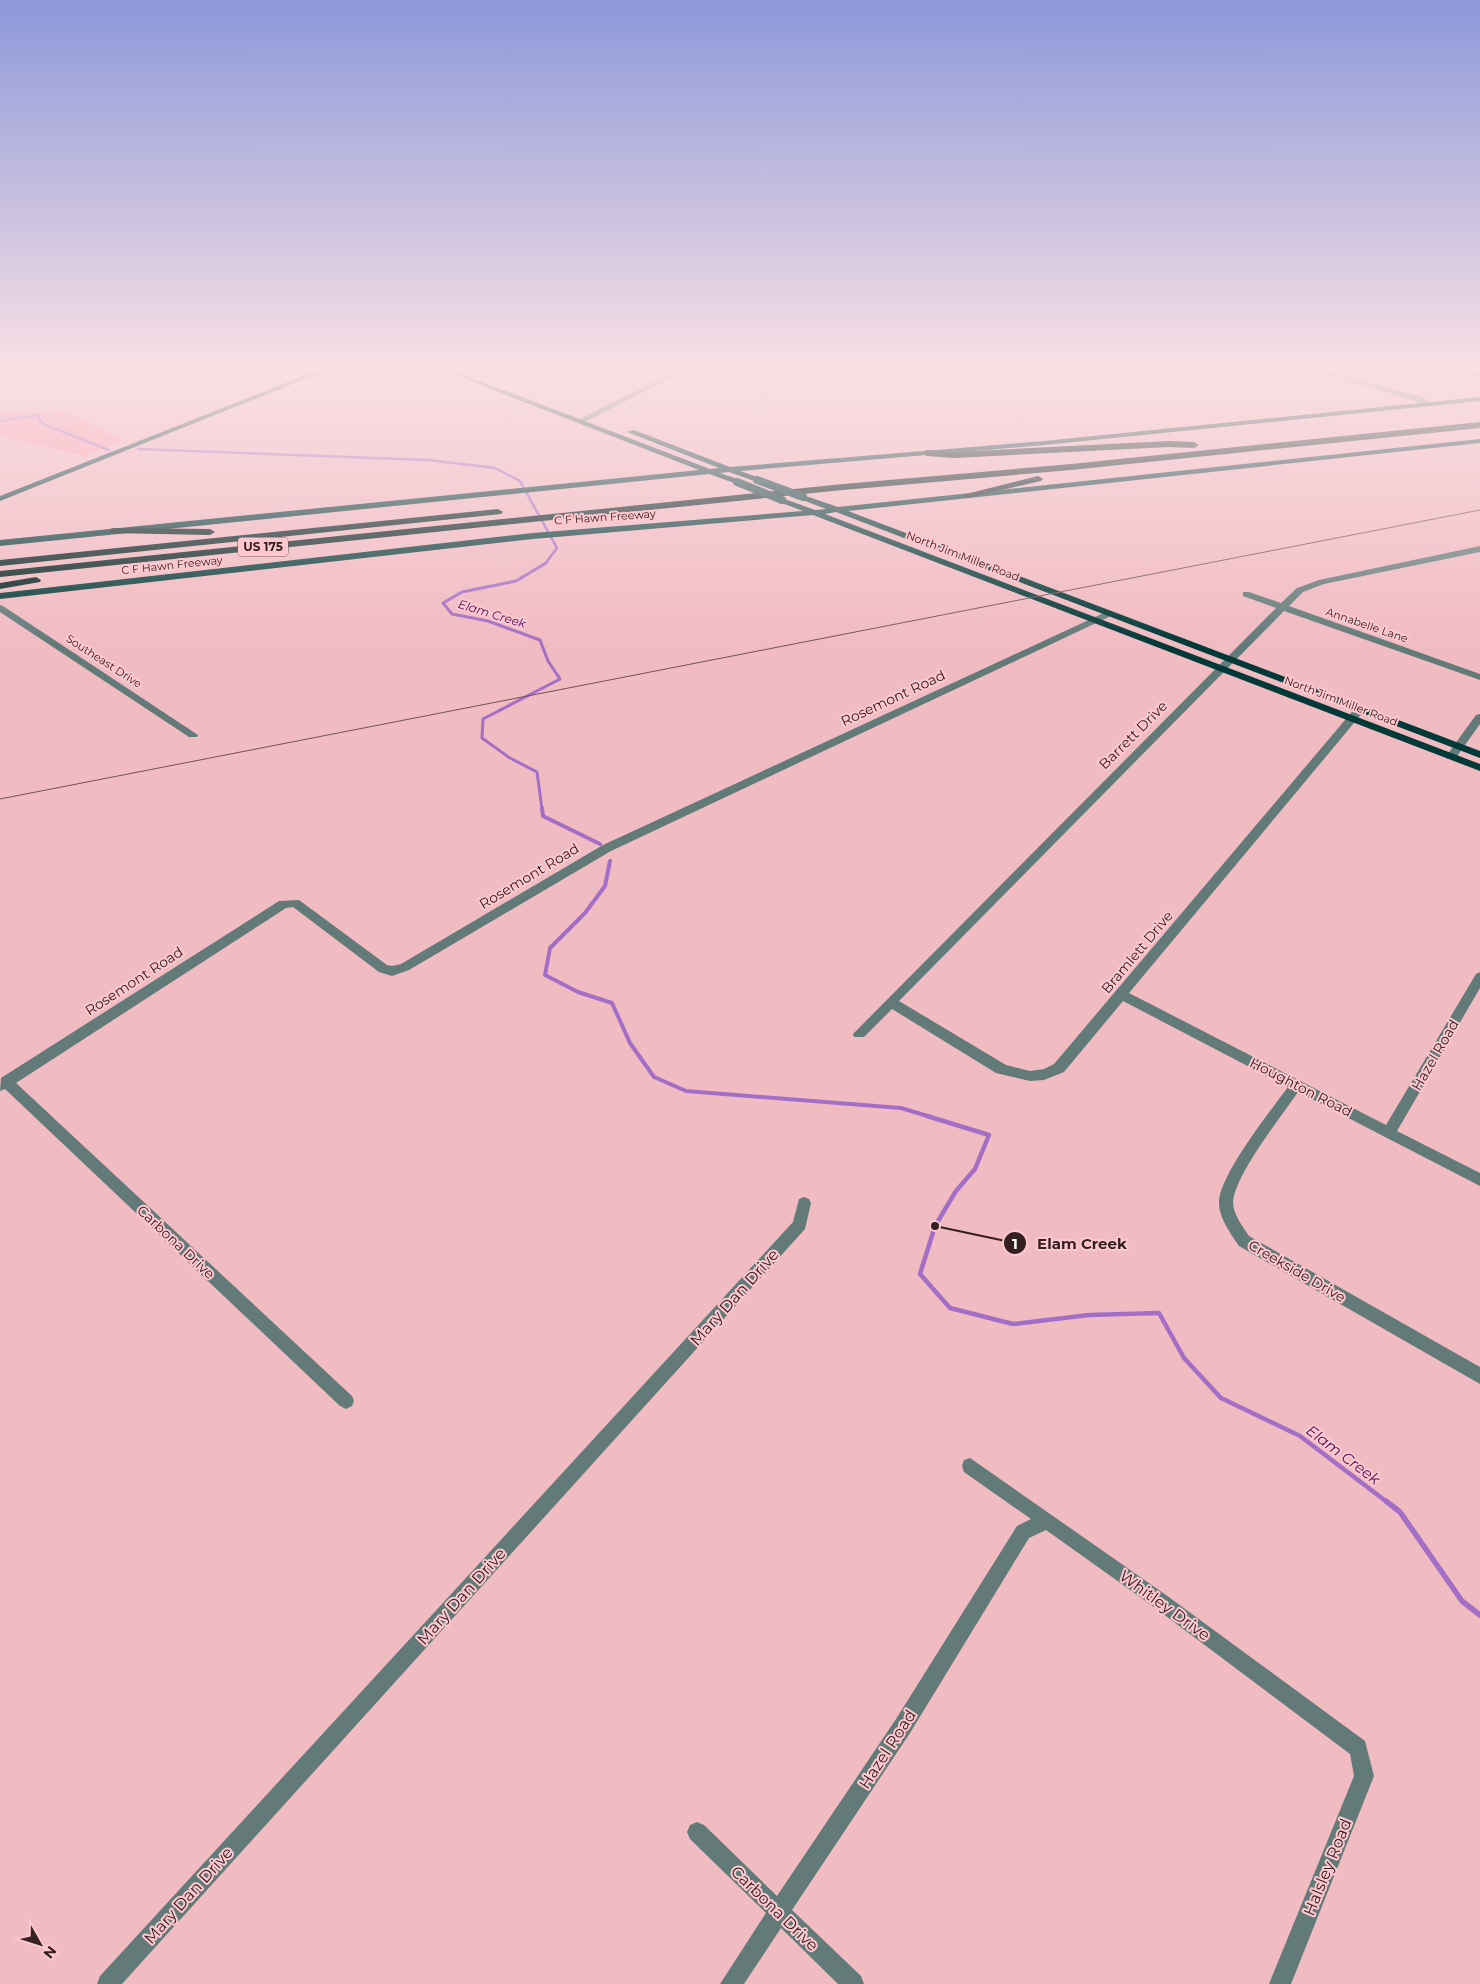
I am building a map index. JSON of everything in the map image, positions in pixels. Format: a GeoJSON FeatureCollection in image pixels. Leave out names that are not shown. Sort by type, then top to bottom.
{"type":"FeatureCollection","features":[{"type":"Feature","properties":{"kind":"highway","name":"C F Hawn Freeway"},"geometry":{"type":"LineString","coordinates":[[0,563],[557,506],[1042,460]]}},
{"type":"Feature","properties":{"kind":"highway","name":"C F Hawn Freeway"},"geometry":{"type":"LineString","coordinates":[[0,574],[843,487],[1151,460]]}},
{"type":"Feature","properties":{"kind":"highway"},"geometry":{"type":"LineString","coordinates":[[967,495],[1024,482],[1117,468],[1155,460]]}},
{"type":"Feature","properties":{"kind":"highway"},"geometry":{"type":"LineString","coordinates":[[114,531],[203,533],[324,525],[367,525]]}},
{"type":"Feature","properties":{"kind":"highway"},"geometry":{"type":"LineString","coordinates":[[0,586],[135,566],[194,554]]}},
{"type":"Feature","properties":{"kind":"main road"},"geometry":{"type":"LineString","coordinates":[[0,499],[99,460]]}},
{"type":"Feature","properties":{"kind":"main road","name":"North Jim Miller Road"},"geometry":{"type":"LineString","coordinates":[[678,460],[1096,620],[1225,663]]}},
{"type":"Feature","properties":{"kind":"main road","name":"North Jim Miller Road"},"geometry":{"type":"LineString","coordinates":[[703,460],[1108,614],[1225,663],[1356,714],[1450,757],[1480,768]]}},
{"type":"Feature","properties":{"kind":"main road"},"geometry":{"type":"LineString","coordinates":[[0,543],[835,460]]}},
{"type":"Feature","properties":{"kind":"main road","name":"C F Hawn Freeway"},"geometry":{"type":"LineString","coordinates":[[0,596],[570,532],[814,512],[1303,460]]}},
{"type":"Feature","properties":{"kind":"main road"},"geometry":{"type":"LineString","coordinates":[[871,506],[863,511],[862,517],[876,527]]}},
{"type":"Feature","properties":{"kind":"main road","name":"North Jim Miller Road"},"geometry":{"type":"LineString","coordinates":[[1356,714],[1480,755]]}},
{"type":"Feature","properties":{"kind":"street","name":"Barrett Drive"},"geometry":{"type":"LineString","coordinates":[[859,1034],[1225,663],[1300,590],[1322,582],[1480,549]]}},
{"type":"Feature","properties":{"kind":"street","name":"Annabelle Lane"},"geometry":{"type":"LineString","coordinates":[[1246,594],[1480,677]]}},
{"type":"Feature","properties":{"kind":"street","name":"Southeast Drive"},"geometry":{"type":"LineString","coordinates":[[0,608],[193,735]]}},
{"type":"Feature","properties":{"kind":"street","name":"Rosemont Road"},"geometry":{"type":"LineString","coordinates":[[3,1084],[283,904],[295,903],[383,969],[392,971],[405,967],[607,848],[1108,614]]}},
{"type":"Feature","properties":{"kind":"street","name":"Bramlett Drive"},"geometry":{"type":"LineString","coordinates":[[891,1002],[1001,1069],[1016,1075],[1033,1077],[1048,1075],[1060,1068],[1356,714]]}},
{"type":"Feature","properties":{"kind":"street"},"geometry":{"type":"LineString","coordinates":[[1450,757],[1480,717]]}},
{"type":"Feature","properties":{"kind":"street","name":"Hazel Road"},"geometry":{"type":"LineString","coordinates":[[1389,1133],[1480,977]]}},
{"type":"Feature","properties":{"kind":"street","name":"Houghton Road"},"geometry":{"type":"LineString","coordinates":[[1121,994],[1480,1180]]}},
{"type":"Feature","properties":{"kind":"street","name":"Carbona Drive"},"geometry":{"type":"LineString","coordinates":[[3,1084],[346,1401]]}},
{"type":"Feature","properties":{"kind":"street","name":"Creekside Drive"},"geometry":{"type":"LineString","coordinates":[[1296,1085],[1233,1180],[1226,1202],[1233,1224],[1244,1241],[1480,1376]]}},
{"type":"Feature","properties":{"kind":"street","name":"Mary Dan Drive"},"geometry":{"type":"LineString","coordinates":[[108,1984],[800,1225],[804,1203]]}},
{"type":"Feature","properties":{"kind":"street","name":"Whitley Drive"},"geometry":{"type":"LineString","coordinates":[[970,1466],[1160,1601],[1358,1748]]}},
{"type":"Feature","properties":{"kind":"street","name":"Hazel Road"},"geometry":{"type":"LineString","coordinates":[[731,1984],[903,1726],[1023,1532],[1046,1521]]}},
{"type":"Feature","properties":{"kind":"street","name":"Halsley Road"},"geometry":{"type":"LineString","coordinates":[[1280,1984],[1364,1776],[1358,1748]]}},
{"type":"Feature","properties":{"kind":"street","name":"Carbona Drive"},"geometry":{"type":"LineString","coordinates":[[697,1832],[853,1984]]}},
{"type":"Feature","properties":{"kind":"waterway","name":"Elam Creek"},"geometry":{"type":"LineString","coordinates":[[417,460],[495,468],[520,481],[557,548],[546,563]]}},
{"type":"Feature","properties":{"kind":"waterway","name":"Elam Creek"},"geometry":{"type":"LineString","coordinates":[[542,809],[537,772],[510,758],[482,738],[483,719],[560,679],[548,661],[540,640],[488,621],[452,614],[443,603],[462,592],[516,581],[546,563]]}},
{"type":"Feature","properties":{"kind":"waterway","name":"Elam Creek"},"geometry":{"type":"LineString","coordinates":[[542,808],[543,816],[600,844]]}},
{"type":"Feature","properties":{"kind":"waterway","name":"Elam Creek"},"geometry":{"type":"LineString","coordinates":[[610,861],[605,886],[585,913],[550,948],[545,975],[578,992],[612,1003],[630,1043],[654,1077],[686,1091],[901,1108],[931,1117]]}},
{"type":"Feature","properties":{"kind":"waterway","name":"Elam Creek"},"geometry":{"type":"LineString","coordinates":[[927,1116],[989,1135],[975,1169],[956,1191],[935,1226],[920,1274],[950,1308],[1013,1324],[1089,1315],[1159,1313],[1184,1358],[1221,1398],[1300,1436],[1387,1502]]}},
{"type":"Feature","properties":{"kind":"waterway","name":"Elam Creek"},"geometry":{"type":"LineString","coordinates":[[1386,1501],[1400,1512],[1462,1601],[1480,1615]]}},
{"type":"Feature","properties":{"kind":"tram line"},"geometry":{"type":"LineString","coordinates":[[0,799],[1480,510]]}},
{"type":"Feature","properties":{"kind":"place","name":"Elam Creek"},"geometry":{"type":"Point","coordinates":[935,1226]}}]}
